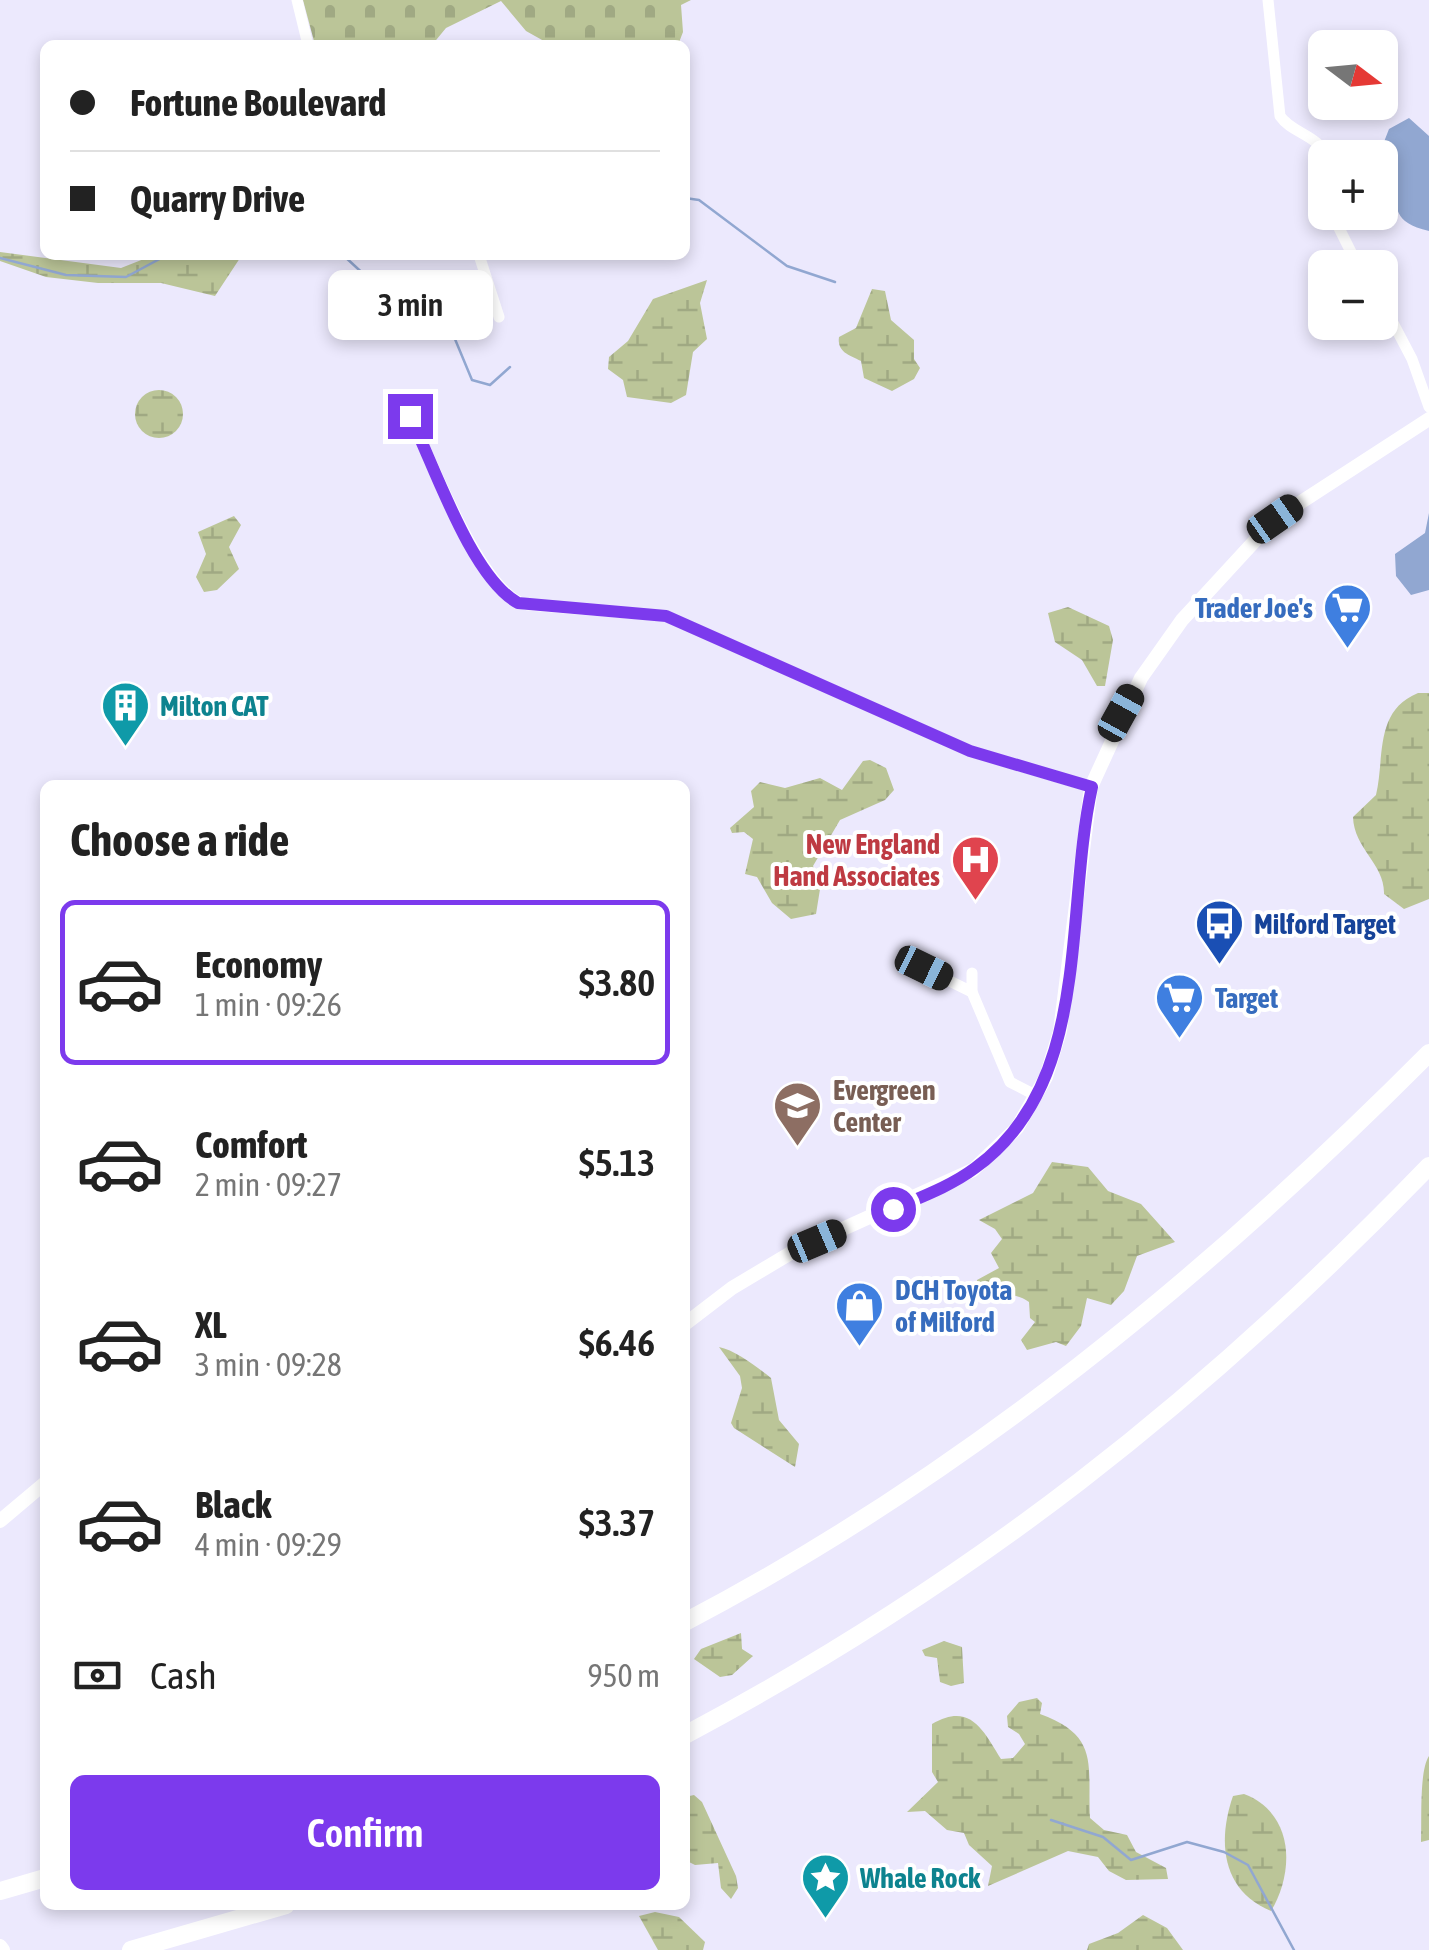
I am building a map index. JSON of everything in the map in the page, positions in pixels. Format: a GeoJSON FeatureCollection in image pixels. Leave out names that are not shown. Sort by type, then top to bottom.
{"type":"FeatureCollection","features":[{"type":"Feature","properties":{"kind":"highway"},"geometry":{"type":"LineString","coordinates":[[690,1619],[776,1571],[922,1479],[1077,1367],[1230,1244],[1429,1053]]}},
{"type":"Feature","properties":{"kind":"highway"},"geometry":{"type":"LineString","coordinates":[[690,1731],[789,1678],[917,1598],[1099,1470],[1322,1277],[1429,1166]]}},
{"type":"Feature","properties":{"kind":"highway"},"geometry":{"type":"LineString","coordinates":[[1,1890],[40,1879]]}},
{"type":"Feature","properties":{"kind":"highway"},"geometry":{"type":"LineString","coordinates":[[130,1950],[269,1910]]}},
{"type":"Feature","properties":{"kind":"main road"},"geometry":{"type":"LineString","coordinates":[[690,1320],[732,1288],[794,1251],[973,1170],[1017,1128],[1037,1096],[1060,1031],[1092,787],[1141,678],[1182,620],[1252,540],[1312,493],[1429,419]]}},
{"type":"Feature","properties":{"kind":"main road"},"geometry":{"type":"LineString","coordinates":[[0,1521],[40,1487]]}},
{"type":"Feature","properties":{"kind":"street"},"geometry":{"type":"LineString","coordinates":[[298,0],[307,40]]}},
{"type":"Feature","properties":{"kind":"street"},"geometry":{"type":"LineString","coordinates":[[1268,0],[1280,116],[1287,126],[1314,140]]}},
{"type":"Feature","properties":{"kind":"street"},"geometry":{"type":"LineString","coordinates":[[481,260],[499,317]]}},
{"type":"Feature","properties":{"kind":"street"},"geometry":{"type":"LineString","coordinates":[[1398,332],[1429,407]]}},
{"type":"Feature","properties":{"kind":"street"},"geometry":{"type":"LineString","coordinates":[[410,416],[473,548],[500,591],[518,603],[666,616],[970,751],[1092,787]]}},
{"type":"Feature","properties":{"kind":"street"},"geometry":{"type":"LineString","coordinates":[[924,968],[972,992]]}},
{"type":"Feature","properties":{"kind":"street"},"geometry":{"type":"LineString","coordinates":[[972,973],[972,992],[1010,1082],[1037,1096]]}},
{"type":"Feature","properties":{"kind":"green space"},"geometry":{"type":"Polygon","coordinates":[[[303,0],[691,0],[681,5],[680,40],[542,40],[526,31],[501,1],[446,28],[436,40],[314,40],[303,0]]]}},
{"type":"Feature","properties":{"kind":"green space"},"geometry":{"type":"Polygon","coordinates":[[[0,252],[121,268],[141,260],[239,260],[215,296],[161,283],[98,283],[46,277],[0,261],[0,252]]]}},
{"type":"Feature","properties":{"kind":"green space"},"geometry":{"type":"Polygon","coordinates":[[[707,280],[700,303],[707,339],[693,352],[686,395],[671,403],[627,397],[623,380],[608,369],[609,357],[628,341],[653,299],[707,280]]]}},
{"type":"Feature","properties":{"kind":"green space"},"geometry":{"type":"Polygon","coordinates":[[[872,289],[885,291],[891,320],[914,340],[914,359],[920,368],[914,379],[892,391],[864,378],[861,361],[845,352],[839,342],[839,337],[856,328],[872,289]]]}},
{"type":"Feature","properties":{"kind":"green space"},"geometry":{"type":"Polygon","coordinates":[[[159,390],[176,397],[183,414],[176,431],[159,438],[142,431],[135,414],[142,397],[159,390]]]}},
{"type":"Feature","properties":{"kind":"green space"},"geometry":{"type":"Polygon","coordinates":[[[234,516],[241,525],[229,547],[239,569],[217,590],[204,592],[196,577],[206,554],[198,532],[234,516]]]}},
{"type":"Feature","properties":{"kind":"green space"},"geometry":{"type":"Polygon","coordinates":[[[1068,607],[1109,626],[1113,640],[1105,686],[1097,686],[1082,660],[1055,642],[1048,613],[1068,607]]]}},
{"type":"Feature","properties":{"kind":"green space"},"geometry":{"type":"Polygon","coordinates":[[[1418,693],[1429,693],[1429,899],[1404,909],[1384,894],[1380,874],[1358,838],[1353,817],[1376,795],[1384,736],[1394,711],[1418,693]]]}},
{"type":"Feature","properties":{"kind":"green space"},"geometry":{"type":"Polygon","coordinates":[[[863,761],[886,768],[894,790],[885,800],[840,820],[813,866],[821,883],[816,914],[791,919],[772,903],[757,877],[745,874],[753,839],[744,832],[732,833],[730,828],[754,807],[751,791],[760,782],[785,788],[820,778],[842,790],[863,761]]]}},
{"type":"Feature","properties":{"kind":"green space"},"geometry":{"type":"Polygon","coordinates":[[[1052,1162],[1088,1167],[1108,1191],[1141,1204],[1175,1242],[1137,1256],[1124,1291],[1111,1305],[1087,1298],[1081,1326],[1066,1346],[1056,1342],[1027,1350],[1021,1340],[1035,1322],[1030,1318],[1029,1302],[977,1286],[977,1280],[999,1268],[991,1253],[1002,1239],[995,1229],[979,1220],[1033,1193],[1052,1162]]]}},
{"type":"Feature","properties":{"kind":"green space"},"geometry":{"type":"Polygon","coordinates":[[[719,1347],[739,1355],[771,1378],[779,1420],[799,1444],[795,1467],[734,1428],[731,1423],[742,1388],[740,1376],[719,1347]]]}},
{"type":"Feature","properties":{"kind":"green space"},"geometry":{"type":"Polygon","coordinates":[[[741,1633],[742,1649],[753,1656],[732,1675],[720,1677],[694,1659],[701,1649],[741,1633]]]}},
{"type":"Feature","properties":{"kind":"green space"},"geometry":{"type":"Polygon","coordinates":[[[944,1641],[962,1647],[964,1683],[951,1686],[940,1682],[937,1658],[925,1656],[922,1650],[944,1641]]]}},
{"type":"Feature","properties":{"kind":"green space"},"geometry":{"type":"Polygon","coordinates":[[[1037,1698],[1042,1703],[1040,1714],[1060,1723],[1082,1743],[1089,1768],[1090,1818],[1104,1830],[1127,1835],[1136,1852],[1166,1868],[1168,1879],[1126,1880],[1109,1871],[1098,1857],[1068,1851],[988,1886],[992,1866],[969,1845],[964,1833],[947,1830],[925,1811],[907,1812],[938,1782],[932,1772],[932,1724],[945,1718],[966,1718],[982,1730],[1001,1759],[1013,1758],[1025,1744],[1008,1727],[1007,1716],[1019,1702],[1037,1698]]]}},
{"type":"Feature","properties":{"kind":"green space"},"geometry":{"type":"Polygon","coordinates":[[[1429,1756],[1429,1840],[1421,1842],[1422,1784],[1429,1756]]]}},
{"type":"Feature","properties":{"kind":"green space"},"geometry":{"type":"Polygon","coordinates":[[[1244,1794],[1273,1815],[1285,1845],[1284,1879],[1271,1911],[1242,1891],[1228,1863],[1228,1813],[1233,1796],[1244,1794]]]}},
{"type":"Feature","properties":{"kind":"green space"},"geometry":{"type":"Polygon","coordinates":[[[690,1796],[702,1802],[736,1876],[738,1888],[731,1899],[721,1888],[718,1863],[690,1862],[690,1796]]]}},
{"type":"Feature","properties":{"kind":"green space"},"geometry":{"type":"Polygon","coordinates":[[[655,1912],[679,1917],[705,1942],[703,1950],[658,1950],[639,1916],[655,1912]]]}},
{"type":"Feature","properties":{"kind":"green space"},"geometry":{"type":"Polygon","coordinates":[[[1143,1915],[1167,1928],[1183,1950],[1087,1950],[1089,1944],[1118,1933],[1143,1915]]]}},
{"type":"Feature","properties":{"kind":"water"},"geometry":{"type":"Polygon","coordinates":[[[1409,118],[1429,136],[1429,231],[1408,223],[1398,211],[1398,140],[1385,140],[1389,129],[1409,118]]]}},
{"type":"Feature","properties":{"kind":"water"},"geometry":{"type":"Polygon","coordinates":[[[1429,513],[1429,590],[1411,595],[1396,576],[1395,554],[1425,533],[1429,513]]]}},
{"type":"Feature","properties":{"kind":"waterway"},"geometry":{"type":"LineString","coordinates":[[690,199],[699,200],[787,266],[835,282]]}},
{"type":"Feature","properties":{"kind":"waterway"},"geometry":{"type":"LineString","coordinates":[[0,258],[66,275],[126,277],[158,260]]}},
{"type":"Feature","properties":{"kind":"waterway"},"geometry":{"type":"LineString","coordinates":[[348,260],[370,280],[404,273],[435,291],[472,380],[490,385],[510,367]]}},
{"type":"Feature","properties":{"kind":"waterway"},"geometry":{"type":"LineString","coordinates":[[1051,1820],[1103,1837],[1131,1860],[1187,1842],[1224,1852],[1248,1865],[1294,1950]]}},
{"type":"Feature","properties":{"kind":"place","name":"Trader Joe's"},"geometry":{"type":"Point","coordinates":[1348,650]}},
{"type":"Feature","properties":{"kind":"place","name":"Milton CAT"},"geometry":{"type":"Point","coordinates":[125,748]}},
{"type":"Feature","properties":{"kind":"place","name":"New England Hand Associates"},"geometry":{"type":"Point","coordinates":[975,902]}},
{"type":"Feature","properties":{"kind":"place","name":"Milford Target"},"geometry":{"type":"Point","coordinates":[1219,966]}},
{"type":"Feature","properties":{"kind":"place","name":"Target"},"geometry":{"type":"Point","coordinates":[1180,1040]}},
{"type":"Feature","properties":{"kind":"place","name":"Evergreen Center"},"geometry":{"type":"Point","coordinates":[798,1148]}},
{"type":"Feature","properties":{"kind":"place","name":"DCH Toyota of Milford"},"geometry":{"type":"Point","coordinates":[860,1348]}},
{"type":"Feature","properties":{"kind":"place","name":"Whale Rock"},"geometry":{"type":"Point","coordinates":[825,1920]}},
{"type":"Feature","properties":{"kind":"route"},"geometry":{"type":"LineString","coordinates":[[410,416],[473,548],[500,591],[518,603],[666,616],[970,751],[1092,787],[1060,1031],[1046,1077],[1017,1128],[996,1152],[947,1185],[893,1209]]}}]}
